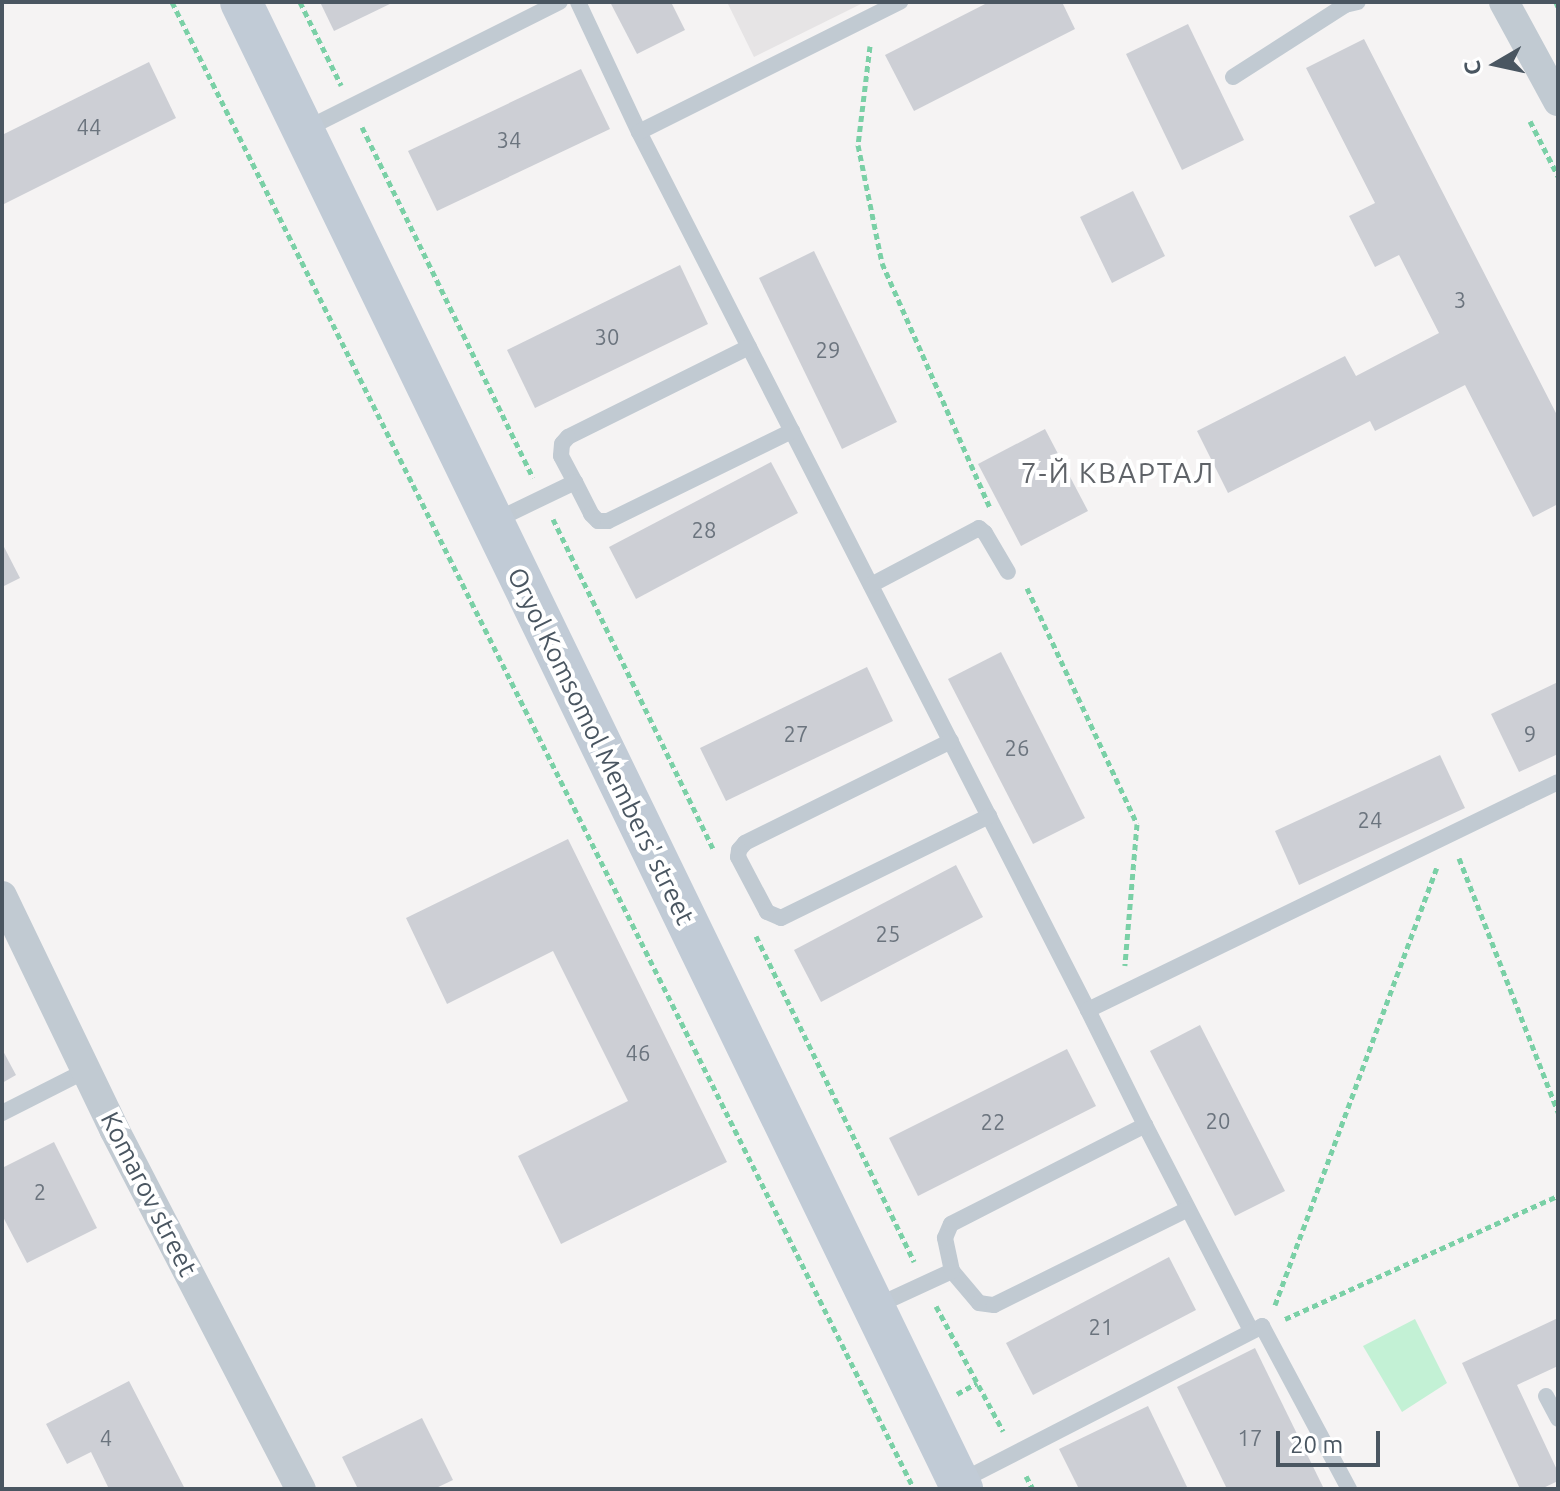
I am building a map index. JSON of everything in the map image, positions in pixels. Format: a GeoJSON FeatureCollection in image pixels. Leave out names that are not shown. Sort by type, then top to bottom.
{"type":"FeatureCollection","features":[{"type":"Feature","properties":{"kind":"street","name":"Oryol Komsomol Members' street"},"geometry":{"type":"LineString","coordinates":[[241,2],[960,1486]]}},
{"type":"Feature","properties":{"kind":"street"},"geometry":{"type":"LineString","coordinates":[[1504,2],[1558,101]]}},
{"type":"Feature","properties":{"kind":"street","name":"Komarov street"},"geometry":{"type":"LineString","coordinates":[[2,896],[87,1070],[301,1489]]}},
{"type":"Feature","properties":{"kind":"lane"},"geometry":{"type":"LineString","coordinates":[[303,130],[560,2]]}},
{"type":"Feature","properties":{"kind":"lane"},"geometry":{"type":"LineString","coordinates":[[578,2],[639,132],[1188,1209],[1349,1489]]}},
{"type":"Feature","properties":{"kind":"lane"},"geometry":{"type":"LineString","coordinates":[[639,132],[900,2]]}},
{"type":"Feature","properties":{"kind":"lane"},"geometry":{"type":"LineString","coordinates":[[1233,77],[1345,5],[1358,2]]}},
{"type":"Feature","properties":{"kind":"lane"},"geometry":{"type":"LineString","coordinates":[[749,347],[568,437],[562,444],[561,456],[591,514],[598,521],[608,521],[792,431]]}},
{"type":"Feature","properties":{"kind":"lane"},"geometry":{"type":"LineString","coordinates":[[492,521],[575,482]]}},
{"type":"Feature","properties":{"kind":"lane"},"geometry":{"type":"LineString","coordinates":[[871,585],[979,528],[1008,572]]}},
{"type":"Feature","properties":{"kind":"lane"},"geometry":{"type":"LineString","coordinates":[[951,741],[745,843],[738,857],[767,912],[781,918],[989,816]]}},
{"type":"Feature","properties":{"kind":"lane"},"geometry":{"type":"LineString","coordinates":[[1088,1010],[1558,782]]}},
{"type":"Feature","properties":{"kind":"lane"},"geometry":{"type":"LineString","coordinates":[[2,1113],[87,1070]]}},
{"type":"Feature","properties":{"kind":"lane"},"geometry":{"type":"LineString","coordinates":[[1145,1125],[951,1224],[945,1238],[952,1271],[979,1303],[994,1305],[1188,1209]]}},
{"type":"Feature","properties":{"kind":"lane"},"geometry":{"type":"LineString","coordinates":[[873,1308],[952,1271]]}},
{"type":"Feature","properties":{"kind":"lane"},"geometry":{"type":"LineString","coordinates":[[960,1486],[1015,1454],[1258,1329]]}},
{"type":"Feature","properties":{"kind":"lane"},"geometry":{"type":"LineString","coordinates":[[1546,1396],[1558,1419]]}},
{"type":"Feature","properties":{"kind":"path"},"geometry":{"type":"LineString","coordinates":[[172,2],[914,1489]]}},
{"type":"Feature","properties":{"kind":"path"},"geometry":{"type":"LineString","coordinates":[[300,2],[714,849]]}},
{"type":"Feature","properties":{"kind":"path"},"geometry":{"type":"LineString","coordinates":[[1449,834],[1558,1112]]}},
{"type":"Feature","properties":{"kind":"path"},"geometry":{"type":"LineString","coordinates":[[1258,1329],[1449,834]]}},
{"type":"Feature","properties":{"kind":"path"},"geometry":{"type":"LineString","coordinates":[[755,934],[924,1283],[1033,1489]]}},
{"type":"Feature","properties":{"kind":"path"},"geometry":{"type":"LineString","coordinates":[[1258,1329],[1558,1196]]}},
{"type":"Feature","properties":{"kind":"shaded area"},"geometry":{"type":"Polygon","coordinates":[[[727,2],[865,2],[754,57],[727,2]]]}},
{"type":"Feature","properties":{"kind":"green space"},"geometry":{"type":"Polygon","coordinates":[[[1415,1319],[1447,1383],[1402,1412],[1363,1346],[1415,1319]]]}},
{"type":"Feature","properties":{"kind":"building"},"geometry":{"type":"Polygon","coordinates":[[[320,2],[394,2],[334,31],[320,2]]]}},
{"type":"Feature","properties":{"kind":"building"},"geometry":{"type":"Polygon","coordinates":[[[610,2],[671,2],[685,30],[637,54],[610,2]]]}},
{"type":"Feature","properties":{"kind":"building"},"geometry":{"type":"Polygon","coordinates":[[[989,2],[1062,2],[1075,29],[914,111],[885,55],[989,2]]]}},
{"type":"Feature","properties":{"kind":"building"},"geometry":{"type":"Polygon","coordinates":[[[1188,24],[1244,140],[1182,170],[1126,54],[1188,24]]]}},
{"type":"Feature","properties":{"kind":"building"},"geometry":{"type":"Polygon","coordinates":[[[1364,39],[1558,417],[1558,504],[1533,517],[1465,385],[1375,431],[1370,421],[1228,493],[1197,431],[1345,356],[1356,376],[1439,333],[1399,255],[1375,267],[1349,216],[1375,203],[1306,68],[1364,39]]]}},
{"type":"Feature","properties":{"kind":"building"},"geometry":{"type":"Polygon","coordinates":[[[149,62],[176,118],[2,205],[2,135],[149,62]]]}},
{"type":"Feature","properties":{"kind":"building"},"geometry":{"type":"Polygon","coordinates":[[[581,69],[610,129],[437,211],[408,151],[581,69]]]}},
{"type":"Feature","properties":{"kind":"building"},"geometry":{"type":"Polygon","coordinates":[[[1133,191],[1165,256],[1112,283],[1080,217],[1133,191]]]}},
{"type":"Feature","properties":{"kind":"building"},"geometry":{"type":"Polygon","coordinates":[[[814,251],[897,422],[842,449],[759,278],[814,251]]]}},
{"type":"Feature","properties":{"kind":"building"},"geometry":{"type":"Polygon","coordinates":[[[680,265],[708,324],[535,408],[507,350],[680,265]]]}},
{"type":"Feature","properties":{"kind":"building"},"geometry":{"type":"Polygon","coordinates":[[[1045,429],[1088,511],[1021,546],[978,464],[1045,429]]]}},
{"type":"Feature","properties":{"kind":"building"},"geometry":{"type":"Polygon","coordinates":[[[771,462],[798,513],[636,599],[609,547],[771,462]]]}},
{"type":"Feature","properties":{"kind":"building"},"geometry":{"type":"Polygon","coordinates":[[[2,543],[20,578],[2,587],[2,543]]]}},
{"type":"Feature","properties":{"kind":"building"},"geometry":{"type":"Polygon","coordinates":[[[1001,652],[1085,818],[1033,844],[948,679],[1001,652]]]}},
{"type":"Feature","properties":{"kind":"building"},"geometry":{"type":"Polygon","coordinates":[[[867,667],[893,721],[726,801],[700,748],[867,667]]]}},
{"type":"Feature","properties":{"kind":"building"},"geometry":{"type":"Polygon","coordinates":[[[1558,682],[1558,754],[1519,772],[1491,714],[1558,682]]]}},
{"type":"Feature","properties":{"kind":"building"},"geometry":{"type":"Polygon","coordinates":[[[1440,755],[1465,808],[1299,885],[1275,831],[1440,755]]]}},
{"type":"Feature","properties":{"kind":"building"},"geometry":{"type":"Polygon","coordinates":[[[568,839],[727,1162],[561,1244],[518,1156],[628,1101],[553,951],[447,1004],[406,918],[568,839]]]}},
{"type":"Feature","properties":{"kind":"building"},"geometry":{"type":"Polygon","coordinates":[[[956,865],[983,917],[821,1002],[794,950],[956,865]]]}},
{"type":"Feature","properties":{"kind":"building"},"geometry":{"type":"Polygon","coordinates":[[[1200,1025],[1285,1191],[1235,1216],[1150,1051],[1200,1025]]]}},
{"type":"Feature","properties":{"kind":"building"},"geometry":{"type":"Polygon","coordinates":[[[2,1049],[16,1075],[2,1083],[2,1049]]]}},
{"type":"Feature","properties":{"kind":"building"},"geometry":{"type":"Polygon","coordinates":[[[1067,1049],[1096,1106],[918,1196],[889,1138],[1067,1049]]]}},
{"type":"Feature","properties":{"kind":"building"},"geometry":{"type":"Polygon","coordinates":[[[54,1142],[97,1228],[27,1263],[2,1215],[2,1168],[54,1142]]]}},
{"type":"Feature","properties":{"kind":"building"},"geometry":{"type":"Polygon","coordinates":[[[1169,1257],[1196,1310],[1033,1395],[1006,1343],[1169,1257]]]}},
{"type":"Feature","properties":{"kind":"building"},"geometry":{"type":"Polygon","coordinates":[[[1558,1318],[1558,1366],[1517,1385],[1558,1472],[1558,1481],[1541,1489],[1520,1489],[1462,1363],[1558,1318]]]}},
{"type":"Feature","properties":{"kind":"building"},"geometry":{"type":"Polygon","coordinates":[[[1255,1348],[1324,1489],[1227,1489],[1177,1387],[1255,1348]]]}},
{"type":"Feature","properties":{"kind":"building"},"geometry":{"type":"Polygon","coordinates":[[[129,1381],[185,1489],[109,1489],[91,1452],[67,1464],[46,1424],[129,1381]]]}},
{"type":"Feature","properties":{"kind":"building"},"geometry":{"type":"Polygon","coordinates":[[[1148,1406],[1188,1489],[1079,1489],[1059,1449],[1148,1406]]]}},
{"type":"Feature","properties":{"kind":"building"},"geometry":{"type":"Polygon","coordinates":[[[422,1418],[453,1480],[434,1489],[358,1489],[342,1457],[422,1418]]]}},
{"type":"Feature","properties":{"kind":"district","name":"7-Й КВАРТАЛ"},"geometry":{"type":"Point","coordinates":[1118,473]}}]}
